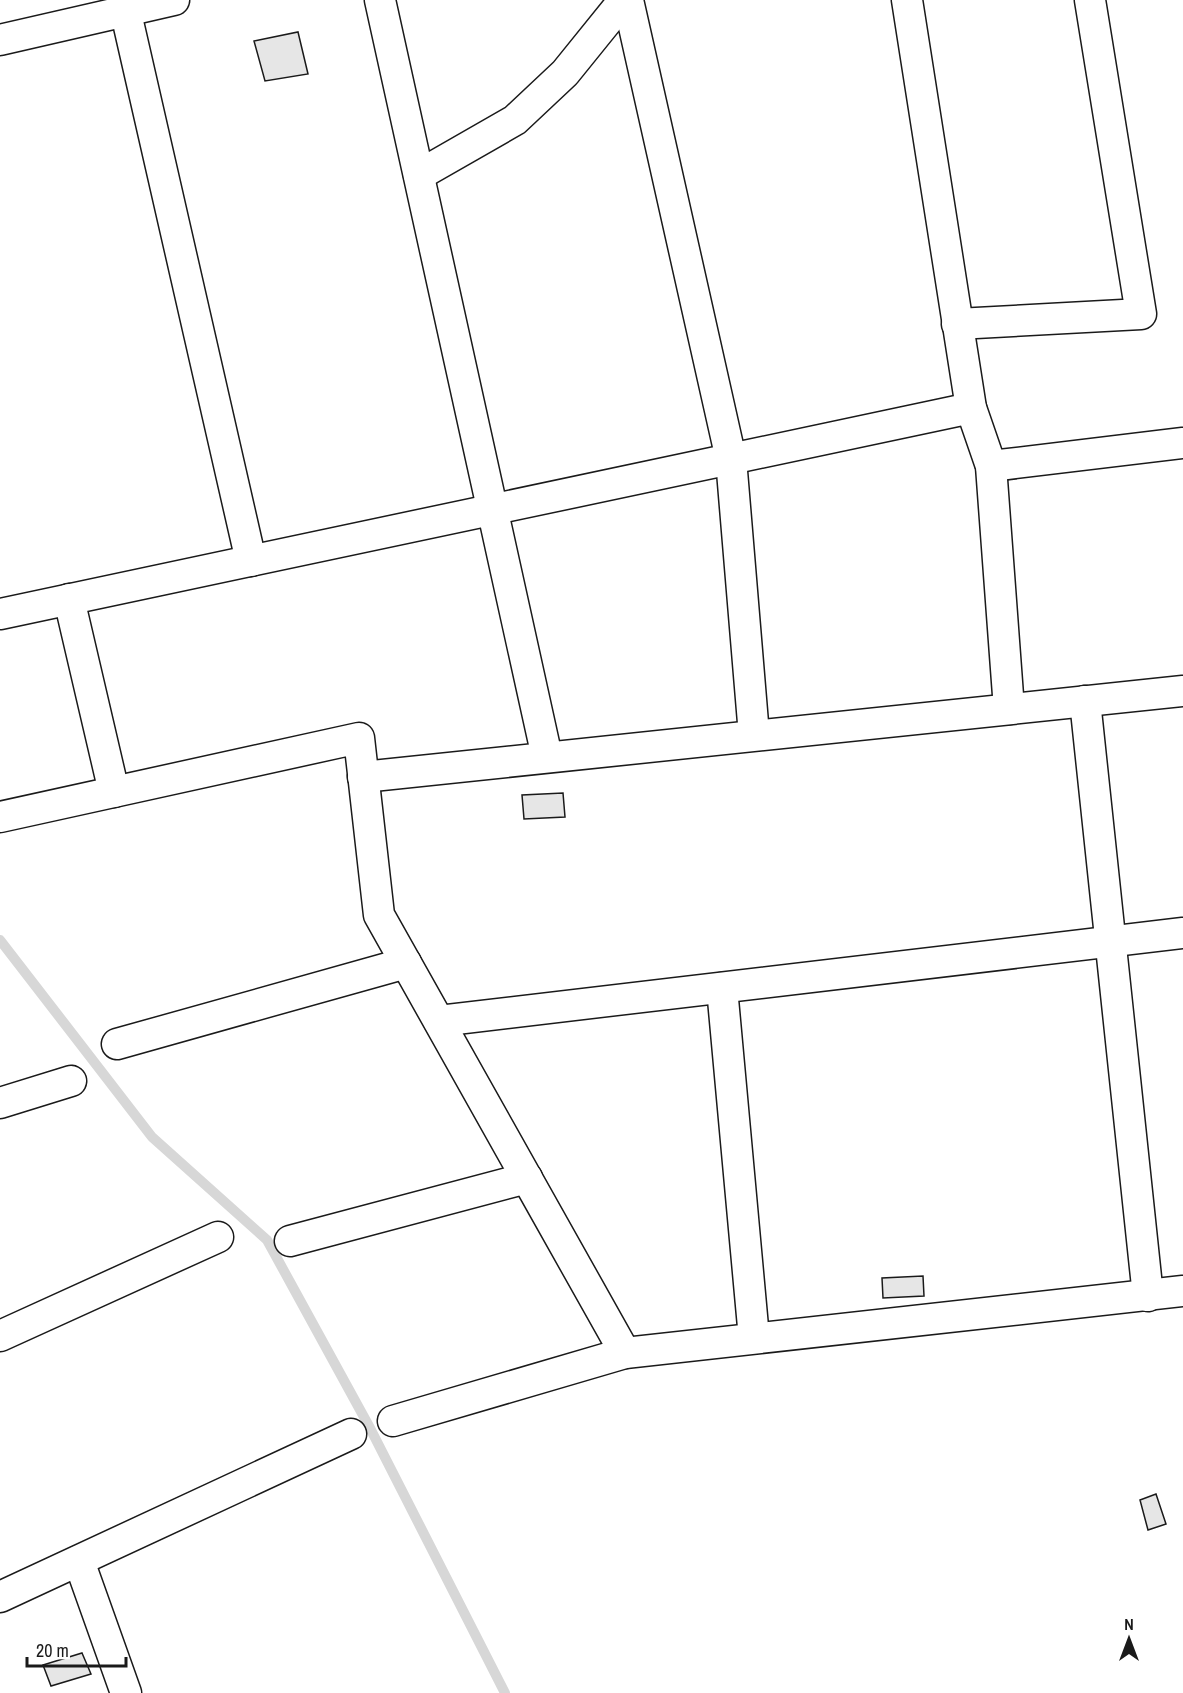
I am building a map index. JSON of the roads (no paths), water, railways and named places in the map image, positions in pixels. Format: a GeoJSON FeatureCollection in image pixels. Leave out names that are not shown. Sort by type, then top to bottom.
{"type":"FeatureCollection","features":[{"type":"Feature","properties":{"kind":"street"},"geometry":{"type":"LineString","coordinates":[[0,40],[124,6],[174,0]]}},
{"type":"Feature","properties":{"kind":"street"},"geometry":{"type":"LineString","coordinates":[[380,0],[547,757]]}},
{"type":"Feature","properties":{"kind":"street"},"geometry":{"type":"LineString","coordinates":[[419,175],[515,120],[565,73],[626,0]]}},
{"type":"Feature","properties":{"kind":"street"},"geometry":{"type":"LineString","coordinates":[[626,0],[731,459],[754,735]]}},
{"type":"Feature","properties":{"kind":"street"},"geometry":{"type":"LineString","coordinates":[[907,0],[971,408],[991,466],[1009,709]]}},
{"type":"Feature","properties":{"kind":"street"},"geometry":{"type":"LineString","coordinates":[[957,324],[1141,314],[1090,0]]}},
{"type":"Feature","properties":{"kind":"street"},"geometry":{"type":"LineString","coordinates":[[124,6],[251,561]]}},
{"type":"Feature","properties":{"kind":"street"},"geometry":{"type":"LineString","coordinates":[[2,605],[69,599],[971,408]]}},
{"type":"Feature","properties":{"kind":"street"},"geometry":{"type":"LineString","coordinates":[[991,466],[1183,442]]}},
{"type":"Feature","properties":{"kind":"street"},"geometry":{"type":"LineString","coordinates":[[69,599],[114,792]]}},
{"type":"Feature","properties":{"kind":"street"},"geometry":{"type":"LineString","coordinates":[[363,777],[1183,691]]}},
{"type":"Feature","properties":{"kind":"street"},"geometry":{"type":"LineString","coordinates":[[1085,701],[1148,1296]]}},
{"type":"Feature","properties":{"kind":"street"},"geometry":{"type":"LineString","coordinates":[[0,817],[358,738],[379,915],[625,1353]]}},
{"type":"Feature","properties":{"kind":"street"},"geometry":{"type":"LineString","coordinates":[[439,1021],[1183,933]]}},
{"type":"Feature","properties":{"kind":"street"},"geometry":{"type":"LineString","coordinates":[[117,1044],[406,963]]}},
{"type":"Feature","properties":{"kind":"street"},"geometry":{"type":"LineString","coordinates":[[722,988],[754,1338]]}},
{"type":"Feature","properties":{"kind":"street"},"geometry":{"type":"LineString","coordinates":[[0,1103],[71,1081]]}},
{"type":"Feature","properties":{"kind":"street"},"geometry":{"type":"LineString","coordinates":[[290,1241],[527,1178]]}},
{"type":"Feature","properties":{"kind":"street"},"geometry":{"type":"LineString","coordinates":[[0,1336],[218,1237]]}},
{"type":"Feature","properties":{"kind":"street"},"geometry":{"type":"LineString","coordinates":[[393,1421],[625,1353],[1183,1292]]}},
{"type":"Feature","properties":{"kind":"street"},"geometry":{"type":"LineString","coordinates":[[0,1597],[351,1434]]}},
{"type":"Feature","properties":{"kind":"street"},"geometry":{"type":"LineString","coordinates":[[79,1561],[126,1693]]}},
{"type":"Feature","properties":{"kind":"waterway"},"geometry":{"type":"LineString","coordinates":[[0,940],[152,1137],[267,1240],[370,1428],[505,1693]]}}]}
